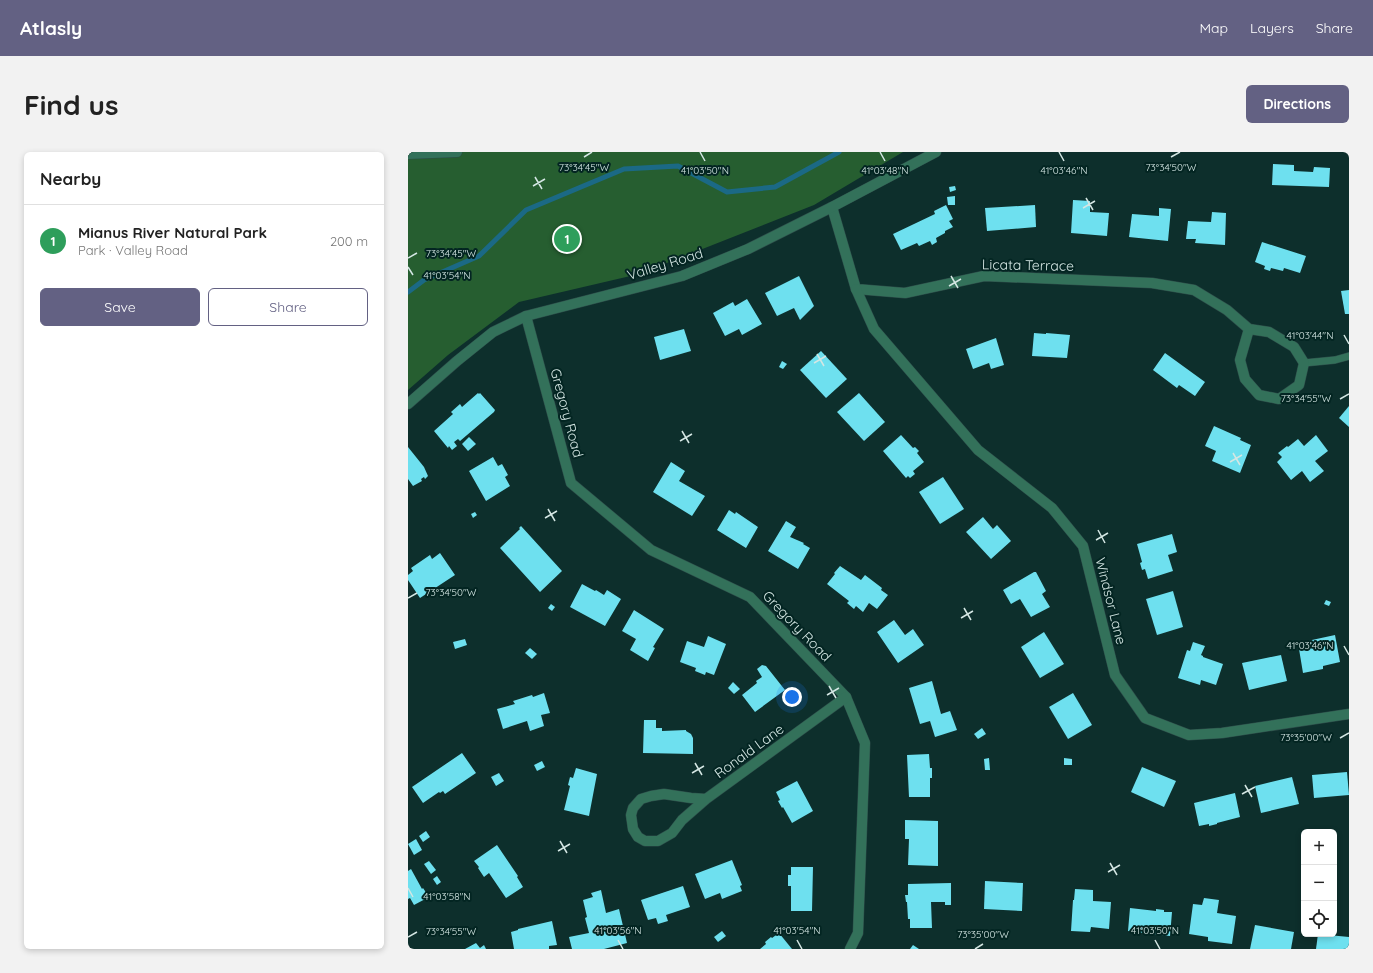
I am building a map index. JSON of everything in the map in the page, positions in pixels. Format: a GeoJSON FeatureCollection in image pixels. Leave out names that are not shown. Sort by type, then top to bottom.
{"type":"FeatureCollection","features":[{"type":"Feature","properties":{"kind":"street"},"geometry":{"type":"LineString","coordinates":[[408,154],[456,152]]}},
{"type":"Feature","properties":{"kind":"street","name":"Valley Road"},"geometry":{"type":"LineString","coordinates":[[408,404],[493,332],[526,316],[682,276],[748,250],[936,152]]}},
{"type":"Feature","properties":{"kind":"street"},"geometry":{"type":"LineString","coordinates":[[832,207],[856,289]]}},
{"type":"Feature","properties":{"kind":"street","name":"Licata Terrace"},"geometry":{"type":"LineString","coordinates":[[856,289],[905,293],[984,276],[1152,283],[1194,290],[1227,310],[1249,329]]}},
{"type":"Feature","properties":{"kind":"street","name":"Windsor Lane"},"geometry":{"type":"LineString","coordinates":[[856,289],[874,329],[978,450],[1052,508],[1083,546],[1115,675],[1145,718],[1189,735],[1222,733],[1349,714]]}},
{"type":"Feature","properties":{"kind":"street","name":"Gregory Road"},"geometry":{"type":"LineString","coordinates":[[526,316],[571,483],[651,550],[750,597],[846,697],[865,743],[858,933],[850,949]]}},
{"type":"Feature","properties":{"kind":"street"},"geometry":{"type":"LineString","coordinates":[[1249,329],[1269,332],[1294,347],[1304,363],[1299,384],[1279,399],[1259,395],[1245,379],[1240,360],[1249,329]]}},
{"type":"Feature","properties":{"kind":"street","name":"Ronald Lane"},"geometry":{"type":"LineString","coordinates":[[706,799],[664,794],[641,799],[633,808],[631,815],[633,829],[638,837],[645,841],[658,841],[672,833],[682,820],[706,799],[846,697]]}},
{"type":"Feature","properties":{"kind":"lane"},"geometry":{"type":"LineString","coordinates":[[1304,363],[1335,360],[1349,356]]}},
{"type":"Feature","properties":{"kind":"green space"},"geometry":{"type":"Polygon","coordinates":[[[408,152],[903,152],[814,205],[639,274],[519,302],[448,355],[408,390],[408,152]]]}},
{"type":"Feature","properties":{"kind":"building"},"geometry":{"type":"Polygon","coordinates":[[[1273,164],[1294,165],[1294,171],[1313,172],[1314,167],[1330,168],[1329,187],[1272,185],[1273,164]]]}},
{"type":"Feature","properties":{"kind":"building"},"geometry":{"type":"Polygon","coordinates":[[[955,186],[956,190],[950,192],[949,187],[955,186]]]}},
{"type":"Feature","properties":{"kind":"building"},"geometry":{"type":"Polygon","coordinates":[[[955,196],[955,205],[948,205],[947,197],[955,196]]]}},
{"type":"Feature","properties":{"kind":"building"},"geometry":{"type":"Polygon","coordinates":[[[1073,200],[1090,201],[1090,212],[1109,213],[1107,236],[1071,233],[1073,200]]]}},
{"type":"Feature","properties":{"kind":"building"},"geometry":{"type":"Polygon","coordinates":[[[946,205],[953,219],[949,221],[953,227],[936,238],[937,242],[932,245],[930,241],[919,246],[917,243],[901,250],[893,234],[935,214],[934,211],[946,205]]]}},
{"type":"Feature","properties":{"kind":"building"},"geometry":{"type":"Polygon","coordinates":[[[1035,205],[1036,227],[987,231],[985,208],[1035,205]]]}},
{"type":"Feature","properties":{"kind":"building"},"geometry":{"type":"Polygon","coordinates":[[[1159,208],[1171,209],[1168,241],[1129,237],[1132,214],[1159,216],[1159,208]]]}},
{"type":"Feature","properties":{"kind":"building"},"geometry":{"type":"Polygon","coordinates":[[[1212,212],[1226,213],[1225,245],[1195,243],[1196,239],[1186,239],[1188,221],[1211,222],[1212,212]]]}},
{"type":"Feature","properties":{"kind":"building"},"geometry":{"type":"Polygon","coordinates":[[[1262,242],[1306,256],[1300,273],[1284,268],[1283,271],[1271,268],[1270,271],[1264,269],[1265,266],[1255,262],[1262,242]]]}},
{"type":"Feature","properties":{"kind":"building"},"geometry":{"type":"Polygon","coordinates":[[[799,276],[814,306],[800,320],[794,308],[777,316],[765,293],[799,276]]]}},
{"type":"Feature","properties":{"kind":"building"},"geometry":{"type":"Polygon","coordinates":[[[1349,290],[1349,314],[1345,314],[1341,291],[1349,290]]]}},
{"type":"Feature","properties":{"kind":"building"},"geometry":{"type":"Polygon","coordinates":[[[747,299],[762,324],[742,335],[739,329],[725,336],[713,313],[733,302],[735,306],[747,299]]]}},
{"type":"Feature","properties":{"kind":"building"},"geometry":{"type":"Polygon","coordinates":[[[684,329],[691,351],[660,360],[654,337],[684,329]]]}},
{"type":"Feature","properties":{"kind":"building"},"geometry":{"type":"Polygon","coordinates":[[[1034,333],[1070,335],[1067,358],[1032,356],[1034,333]]]}},
{"type":"Feature","properties":{"kind":"building"},"geometry":{"type":"Polygon","coordinates":[[[996,338],[1004,365],[991,369],[989,363],[973,369],[966,349],[996,338]]]}},
{"type":"Feature","properties":{"kind":"building"},"geometry":{"type":"Polygon","coordinates":[[[821,351],[847,379],[826,398],[800,370],[821,351]]]}},
{"type":"Feature","properties":{"kind":"building"},"geometry":{"type":"Polygon","coordinates":[[[1165,353],[1205,382],[1195,396],[1179,385],[1177,388],[1153,370],[1165,353]]]}},
{"type":"Feature","properties":{"kind":"building"},"geometry":{"type":"Polygon","coordinates":[[[782,361],[787,364],[783,369],[779,367],[782,361]]]}},
{"type":"Feature","properties":{"kind":"building"},"geometry":{"type":"Polygon","coordinates":[[[478,393],[480,393],[495,410],[494,412],[460,441],[458,439],[454,442],[457,446],[452,450],[449,446],[448,448],[434,431],[453,414],[451,412],[460,404],[462,407],[478,393]]]}},
{"type":"Feature","properties":{"kind":"building"},"geometry":{"type":"Polygon","coordinates":[[[859,393],[885,422],[864,441],[837,412],[859,393]]]}},
{"type":"Feature","properties":{"kind":"building"},"geometry":{"type":"Polygon","coordinates":[[[1349,406],[1349,427],[1339,418],[1349,406]]]}},
{"type":"Feature","properties":{"kind":"building"},"geometry":{"type":"Polygon","coordinates":[[[1214,426],[1241,438],[1240,440],[1251,445],[1240,473],[1212,461],[1216,451],[1205,446],[1214,426]]]}},
{"type":"Feature","properties":{"kind":"building"},"geometry":{"type":"Polygon","coordinates":[[[901,435],[913,448],[915,447],[919,451],[917,453],[924,462],[913,471],[915,474],[910,478],[908,476],[906,478],[883,451],[901,435]]]}},
{"type":"Feature","properties":{"kind":"building"},"geometry":{"type":"Polygon","coordinates":[[[1316,435],[1328,451],[1315,461],[1324,471],[1310,482],[1302,471],[1291,480],[1277,462],[1282,457],[1278,453],[1298,439],[1304,446],[1316,435]]]}},
{"type":"Feature","properties":{"kind":"building"},"geometry":{"type":"Polygon","coordinates":[[[469,437],[476,444],[468,451],[462,444],[469,437]]]}},
{"type":"Feature","properties":{"kind":"building"},"geometry":{"type":"Polygon","coordinates":[[[408,447],[424,467],[428,476],[425,479],[424,477],[421,479],[422,481],[413,486],[408,479],[408,447]]]}},
{"type":"Feature","properties":{"kind":"building"},"geometry":{"type":"Polygon","coordinates":[[[493,457],[498,466],[502,464],[508,475],[505,477],[510,486],[486,501],[469,471],[493,457]]]}},
{"type":"Feature","properties":{"kind":"building"},"geometry":{"type":"Polygon","coordinates":[[[671,462],[685,471],[679,481],[705,496],[692,516],[653,492],[671,462]]]}},
{"type":"Feature","properties":{"kind":"building"},"geometry":{"type":"Polygon","coordinates":[[[943,477],[964,509],[940,524],[919,492],[943,477]]]}},
{"type":"Feature","properties":{"kind":"building"},"geometry":{"type":"Polygon","coordinates":[[[729,510],[735,514],[736,512],[758,527],[746,548],[717,530],[729,510]]]}},
{"type":"Feature","properties":{"kind":"building"},"geometry":{"type":"Polygon","coordinates":[[[475,512],[477,515],[473,518],[471,514],[475,512]]]}},
{"type":"Feature","properties":{"kind":"building"},"geometry":{"type":"Polygon","coordinates":[[[983,517],[993,529],[997,525],[1011,541],[991,559],[966,532],[983,517]]]}},
{"type":"Feature","properties":{"kind":"building"},"geometry":{"type":"Polygon","coordinates":[[[786,521],[796,527],[790,537],[804,543],[803,544],[810,548],[798,569],[768,551],[786,521]]]}},
{"type":"Feature","properties":{"kind":"building"},"geometry":{"type":"Polygon","coordinates":[[[521,526],[562,571],[540,592],[500,548],[520,529],[519,528],[521,526]]]}},
{"type":"Feature","properties":{"kind":"building"},"geometry":{"type":"Polygon","coordinates":[[[1172,534],[1177,552],[1168,555],[1173,571],[1148,579],[1145,569],[1142,570],[1140,563],[1142,562],[1137,544],[1172,534]]]}},
{"type":"Feature","properties":{"kind":"building"},"geometry":{"type":"Polygon","coordinates":[[[440,553],[455,575],[420,598],[408,580],[408,575],[413,571],[411,568],[430,555],[432,559],[440,553]]]}},
{"type":"Feature","properties":{"kind":"building"},"geometry":{"type":"Polygon","coordinates":[[[840,566],[861,580],[865,575],[882,588],[881,590],[888,595],[877,609],[869,603],[863,612],[856,606],[854,609],[847,603],[849,601],[827,584],[840,566]]]}},
{"type":"Feature","properties":{"kind":"building"},"geometry":{"type":"Polygon","coordinates":[[[1036,572],[1046,591],[1042,594],[1050,607],[1031,617],[1020,599],[1011,604],[1003,590],[1036,572]]]}},
{"type":"Feature","properties":{"kind":"building"},"geometry":{"type":"Polygon","coordinates":[[[582,584],[604,595],[607,590],[621,599],[605,626],[570,607],[582,584]]]}},
{"type":"Feature","properties":{"kind":"building"},"geometry":{"type":"Polygon","coordinates":[[[1173,591],[1183,627],[1157,635],[1146,599],[1173,591]]]}},
{"type":"Feature","properties":{"kind":"building"},"geometry":{"type":"Polygon","coordinates":[[[1326,600],[1331,602],[1329,606],[1324,604],[1326,600]]]}},
{"type":"Feature","properties":{"kind":"building"},"geometry":{"type":"Polygon","coordinates":[[[551,604],[555,607],[552,611],[548,608],[551,604]]]}},
{"type":"Feature","properties":{"kind":"building"},"geometry":{"type":"Polygon","coordinates":[[[634,610],[664,629],[653,647],[655,648],[648,661],[630,650],[636,639],[622,631],[634,610]]]}},
{"type":"Feature","properties":{"kind":"building"},"geometry":{"type":"Polygon","coordinates":[[[894,620],[905,635],[913,629],[924,645],[898,663],[877,632],[894,620]]]}},
{"type":"Feature","properties":{"kind":"building"},"geometry":{"type":"Polygon","coordinates":[[[1044,632],[1064,664],[1040,678],[1021,647],[1044,632]]]}},
{"type":"Feature","properties":{"kind":"building"},"geometry":{"type":"Polygon","coordinates":[[[1335,635],[1340,662],[1323,666],[1323,669],[1303,673],[1298,643],[1335,635]]]}},
{"type":"Feature","properties":{"kind":"building"},"geometry":{"type":"Polygon","coordinates":[[[708,636],[726,644],[714,675],[706,672],[705,675],[695,671],[696,668],[680,662],[687,641],[704,647],[708,636]]]}},
{"type":"Feature","properties":{"kind":"building"},"geometry":{"type":"Polygon","coordinates":[[[465,639],[467,645],[455,649],[453,642],[465,639]]]}},
{"type":"Feature","properties":{"kind":"building"},"geometry":{"type":"Polygon","coordinates":[[[1193,642],[1205,646],[1201,655],[1203,657],[1223,664],[1216,685],[1201,680],[1200,685],[1178,678],[1187,650],[1190,651],[1193,642]]]}},
{"type":"Feature","properties":{"kind":"building"},"geometry":{"type":"Polygon","coordinates":[[[530,648],[537,654],[532,659],[525,653],[530,648]]]}},
{"type":"Feature","properties":{"kind":"building"},"geometry":{"type":"Polygon","coordinates":[[[1281,655],[1287,681],[1249,690],[1242,663],[1281,655]]]}},
{"type":"Feature","properties":{"kind":"building"},"geometry":{"type":"Polygon","coordinates":[[[762,665],[766,666],[785,690],[755,712],[742,695],[762,677],[757,669],[762,665]]]}},
{"type":"Feature","properties":{"kind":"building"},"geometry":{"type":"Polygon","coordinates":[[[932,681],[941,714],[950,711],[957,730],[935,737],[930,721],[920,724],[909,688],[932,681]]]}},
{"type":"Feature","properties":{"kind":"building"},"geometry":{"type":"Polygon","coordinates":[[[733,682],[740,689],[734,694],[728,688],[733,682]]]}},
{"type":"Feature","properties":{"kind":"building"},"geometry":{"type":"Polygon","coordinates":[[[544,693],[550,713],[541,715],[544,726],[530,731],[527,721],[503,729],[497,709],[515,704],[513,701],[544,693]]]}},
{"type":"Feature","properties":{"kind":"building"},"geometry":{"type":"Polygon","coordinates":[[[1073,693],[1092,725],[1068,739],[1049,707],[1073,693]]]}},
{"type":"Feature","properties":{"kind":"building"},"geometry":{"type":"Polygon","coordinates":[[[644,720],[656,720],[656,728],[662,728],[662,731],[686,730],[693,738],[693,754],[643,753],[644,720]]]}},
{"type":"Feature","properties":{"kind":"building"},"geometry":{"type":"Polygon","coordinates":[[[982,728],[986,734],[978,739],[974,734],[982,728]]]}},
{"type":"Feature","properties":{"kind":"building"},"geometry":{"type":"Polygon","coordinates":[[[462,753],[476,773],[445,794],[443,791],[440,793],[439,792],[423,803],[412,787],[462,753]]]}},
{"type":"Feature","properties":{"kind":"building"},"geometry":{"type":"Polygon","coordinates":[[[929,754],[930,768],[932,768],[932,778],[930,778],[930,797],[909,797],[907,755],[929,754]]]}},
{"type":"Feature","properties":{"kind":"building"},"geometry":{"type":"Polygon","coordinates":[[[989,758],[990,770],[985,770],[984,759],[989,758]]]}},
{"type":"Feature","properties":{"kind":"building"},"geometry":{"type":"Polygon","coordinates":[[[1064,758],[1072,759],[1072,765],[1064,765],[1064,758]]]}},
{"type":"Feature","properties":{"kind":"building"},"geometry":{"type":"Polygon","coordinates":[[[542,761],[545,767],[537,771],[534,765],[542,761]]]}},
{"type":"Feature","properties":{"kind":"building"},"geometry":{"type":"Polygon","coordinates":[[[1142,767],[1176,781],[1164,807],[1131,792],[1142,767]]]}},
{"type":"Feature","properties":{"kind":"building"},"geometry":{"type":"Polygon","coordinates":[[[576,768],[597,774],[589,816],[564,810],[570,786],[568,785],[570,777],[573,778],[576,768]]]}},
{"type":"Feature","properties":{"kind":"building"},"geometry":{"type":"Polygon","coordinates":[[[1347,772],[1349,795],[1314,798],[1312,775],[1347,772]]]}},
{"type":"Feature","properties":{"kind":"building"},"geometry":{"type":"Polygon","coordinates":[[[499,773],[504,781],[496,786],[491,777],[499,773]]]}},
{"type":"Feature","properties":{"kind":"building"},"geometry":{"type":"Polygon","coordinates":[[[1292,777],[1299,804],[1261,813],[1255,786],[1292,777]]]}},
{"type":"Feature","properties":{"kind":"building"},"geometry":{"type":"Polygon","coordinates":[[[797,781],[813,811],[792,823],[778,801],[780,800],[776,792],[797,781]]]}},
{"type":"Feature","properties":{"kind":"building"},"geometry":{"type":"Polygon","coordinates":[[[1235,793],[1240,817],[1209,826],[1209,824],[1199,826],[1194,803],[1235,793]]]}},
{"type":"Feature","properties":{"kind":"building"},"geometry":{"type":"Polygon","coordinates":[[[905,820],[938,821],[938,866],[908,865],[909,839],[905,839],[905,820]]]}},
{"type":"Feature","properties":{"kind":"building"},"geometry":{"type":"Polygon","coordinates":[[[426,831],[430,837],[423,842],[419,836],[426,831]]]}},
{"type":"Feature","properties":{"kind":"building"},"geometry":{"type":"Polygon","coordinates":[[[416,839],[422,850],[414,855],[408,844],[416,839]]]}},
{"type":"Feature","properties":{"kind":"building"},"geometry":{"type":"Polygon","coordinates":[[[497,845],[518,876],[517,877],[523,887],[506,898],[489,873],[484,877],[474,861],[497,845]]]}},
{"type":"Feature","properties":{"kind":"building"},"geometry":{"type":"Polygon","coordinates":[[[732,860],[742,885],[740,886],[742,891],[722,899],[720,893],[705,899],[695,874],[732,860]]]}},
{"type":"Feature","properties":{"kind":"building"},"geometry":{"type":"Polygon","coordinates":[[[429,861],[436,870],[431,874],[424,864],[429,861]]]}},
{"type":"Feature","properties":{"kind":"building"},"geometry":{"type":"Polygon","coordinates":[[[791,867],[813,867],[812,911],[791,911],[791,886],[788,886],[788,875],[791,875],[791,867]]]}},
{"type":"Feature","properties":{"kind":"building"},"geometry":{"type":"Polygon","coordinates":[[[411,869],[422,889],[423,888],[429,897],[414,905],[410,898],[408,899],[408,871],[411,869]]]}},
{"type":"Feature","properties":{"kind":"building"},"geometry":{"type":"Polygon","coordinates":[[[437,876],[441,882],[437,885],[433,879],[437,876]]]}},
{"type":"Feature","properties":{"kind":"building"},"geometry":{"type":"Polygon","coordinates":[[[985,881],[1023,883],[1022,911],[984,909],[985,881]]]}},
{"type":"Feature","properties":{"kind":"building"},"geometry":{"type":"Polygon","coordinates":[[[951,883],[951,905],[945,905],[945,902],[931,902],[932,928],[910,928],[910,919],[908,919],[905,895],[908,895],[908,884],[951,883]]]}},
{"type":"Feature","properties":{"kind":"building"},"geometry":{"type":"Polygon","coordinates":[[[683,886],[690,907],[666,915],[668,921],[658,924],[656,918],[648,920],[641,900],[683,886]]]}},
{"type":"Feature","properties":{"kind":"building"},"geometry":{"type":"Polygon","coordinates":[[[1075,889],[1093,890],[1093,901],[1111,902],[1109,929],[1091,927],[1090,932],[1071,931],[1075,889]]]}},
{"type":"Feature","properties":{"kind":"building"},"geometry":{"type":"Polygon","coordinates":[[[601,890],[606,913],[619,909],[627,943],[604,949],[572,949],[569,937],[589,933],[585,918],[587,917],[583,900],[593,897],[591,893],[601,890]]]}},
{"type":"Feature","properties":{"kind":"building"},"geometry":{"type":"Polygon","coordinates":[[[1204,898],[1219,900],[1217,913],[1236,916],[1232,944],[1208,941],[1208,937],[1189,934],[1193,904],[1202,905],[1204,898]]]}},
{"type":"Feature","properties":{"kind":"building"},"geometry":{"type":"Polygon","coordinates":[[[1130,908],[1156,911],[1156,909],[1164,910],[1164,912],[1172,912],[1170,936],[1128,931],[1130,908]]]}},
{"type":"Feature","properties":{"kind":"building"},"geometry":{"type":"Polygon","coordinates":[[[552,921],[557,945],[549,946],[549,949],[514,949],[511,932],[552,921]]]}},
{"type":"Feature","properties":{"kind":"building"},"geometry":{"type":"Polygon","coordinates":[[[1255,925],[1294,932],[1291,949],[1250,949],[1255,925]]]}},
{"type":"Feature","properties":{"kind":"building"},"geometry":{"type":"Polygon","coordinates":[[[722,931],[726,936],[718,942],[714,937],[722,931]]]}},
{"type":"Feature","properties":{"kind":"building"},"geometry":{"type":"Polygon","coordinates":[[[779,933],[792,949],[760,949],[766,944],[765,942],[779,933]]]}},
{"type":"Feature","properties":{"kind":"building"},"geometry":{"type":"Polygon","coordinates":[[[1318,937],[1349,937],[1349,949],[1316,949],[1318,937]]]}},
{"type":"Feature","properties":{"kind":"building"},"geometry":{"type":"Polygon","coordinates":[[[476,943],[480,948],[484,945],[486,949],[465,949],[476,943]]]}},
{"type":"Feature","properties":{"kind":"building"},"geometry":{"type":"Polygon","coordinates":[[[913,945],[919,949],[910,949],[913,945]]]}},
{"type":"Feature","properties":{"kind":"waterway"},"geometry":{"type":"LineString","coordinates":[[408,292],[424,280],[479,256],[526,210],[624,169],[678,166],[727,192],[775,187],[839,152]]}},
{"type":"Feature","properties":{"kind":"place","name":"Mianus River Natural Park"},"geometry":{"type":"Point","coordinates":[567,239]}}]}
